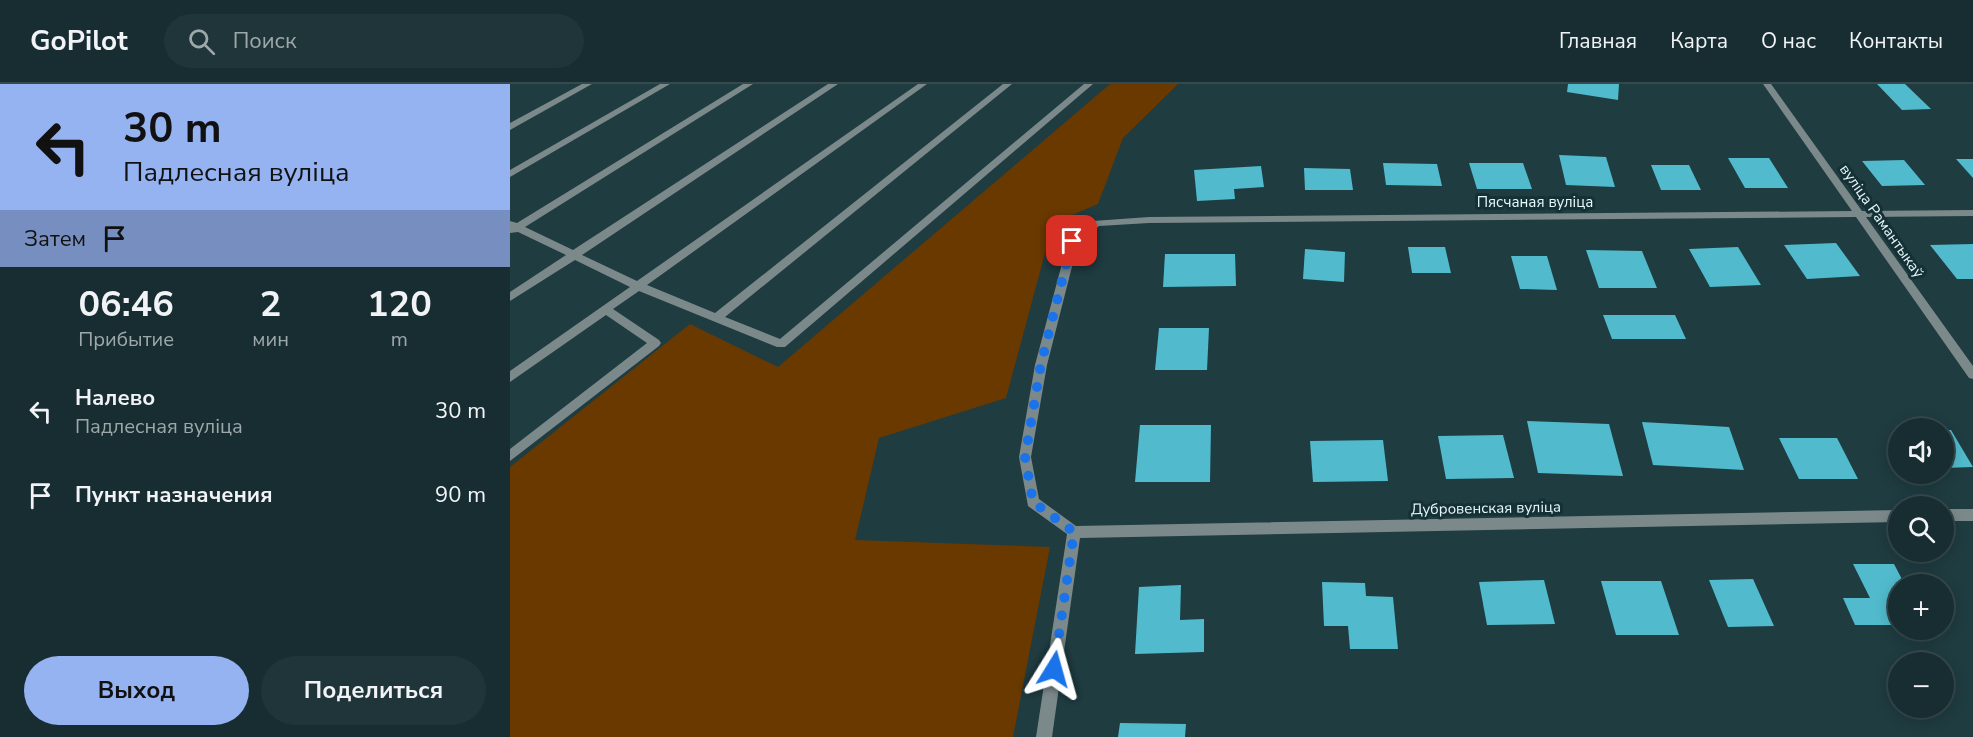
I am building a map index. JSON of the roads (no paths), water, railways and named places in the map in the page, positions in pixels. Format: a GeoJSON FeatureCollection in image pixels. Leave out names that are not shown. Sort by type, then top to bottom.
{"type":"FeatureCollection","features":[{"type":"Feature","properties":{"kind":"street"},"geometry":{"type":"LineString","coordinates":[[510,127],[588,84]]}},
{"type":"Feature","properties":{"kind":"street"},"geometry":{"type":"LineString","coordinates":[[510,174],[666,84]]}},
{"type":"Feature","properties":{"kind":"street"},"geometry":{"type":"LineString","coordinates":[[512,228],[749,84]]}},
{"type":"Feature","properties":{"kind":"street"},"geometry":{"type":"LineString","coordinates":[[510,297],[834,84]]}},
{"type":"Feature","properties":{"kind":"street"},"geometry":{"type":"LineString","coordinates":[[510,377],[922,84]]}},
{"type":"Feature","properties":{"kind":"street"},"geometry":{"type":"LineString","coordinates":[[716,318],[1008,84]]}},
{"type":"Feature","properties":{"kind":"street"},"geometry":{"type":"LineString","coordinates":[[512,228],[638,286],[781,344],[1089,84]]}},
{"type":"Feature","properties":{"kind":"street","name":"вуліца Рамантыкаў"},"geometry":{"type":"LineString","coordinates":[[1767,84],[1973,375]]}},
{"type":"Feature","properties":{"kind":"street","name":"Пясчаная вуліца"},"geometry":{"type":"LineString","coordinates":[[1074,532],[1033,502],[1025,457],[1041,364],[1072,241],[1097,223],[1160,220],[1973,213]]}},
{"type":"Feature","properties":{"kind":"street"},"geometry":{"type":"LineString","coordinates":[[510,456],[655,343],[605,309]]}},
{"type":"Feature","properties":{"kind":"street"},"geometry":{"type":"LineString","coordinates":[[1954,515],[1973,514]]}},
{"type":"Feature","properties":{"kind":"street","name":"Дубровенская вуліца"},"geometry":{"type":"LineString","coordinates":[[1074,532],[1888,516]]}},
{"type":"Feature","properties":{"kind":"street"},"geometry":{"type":"LineString","coordinates":[[1044,737],[1074,532]]}}]}
